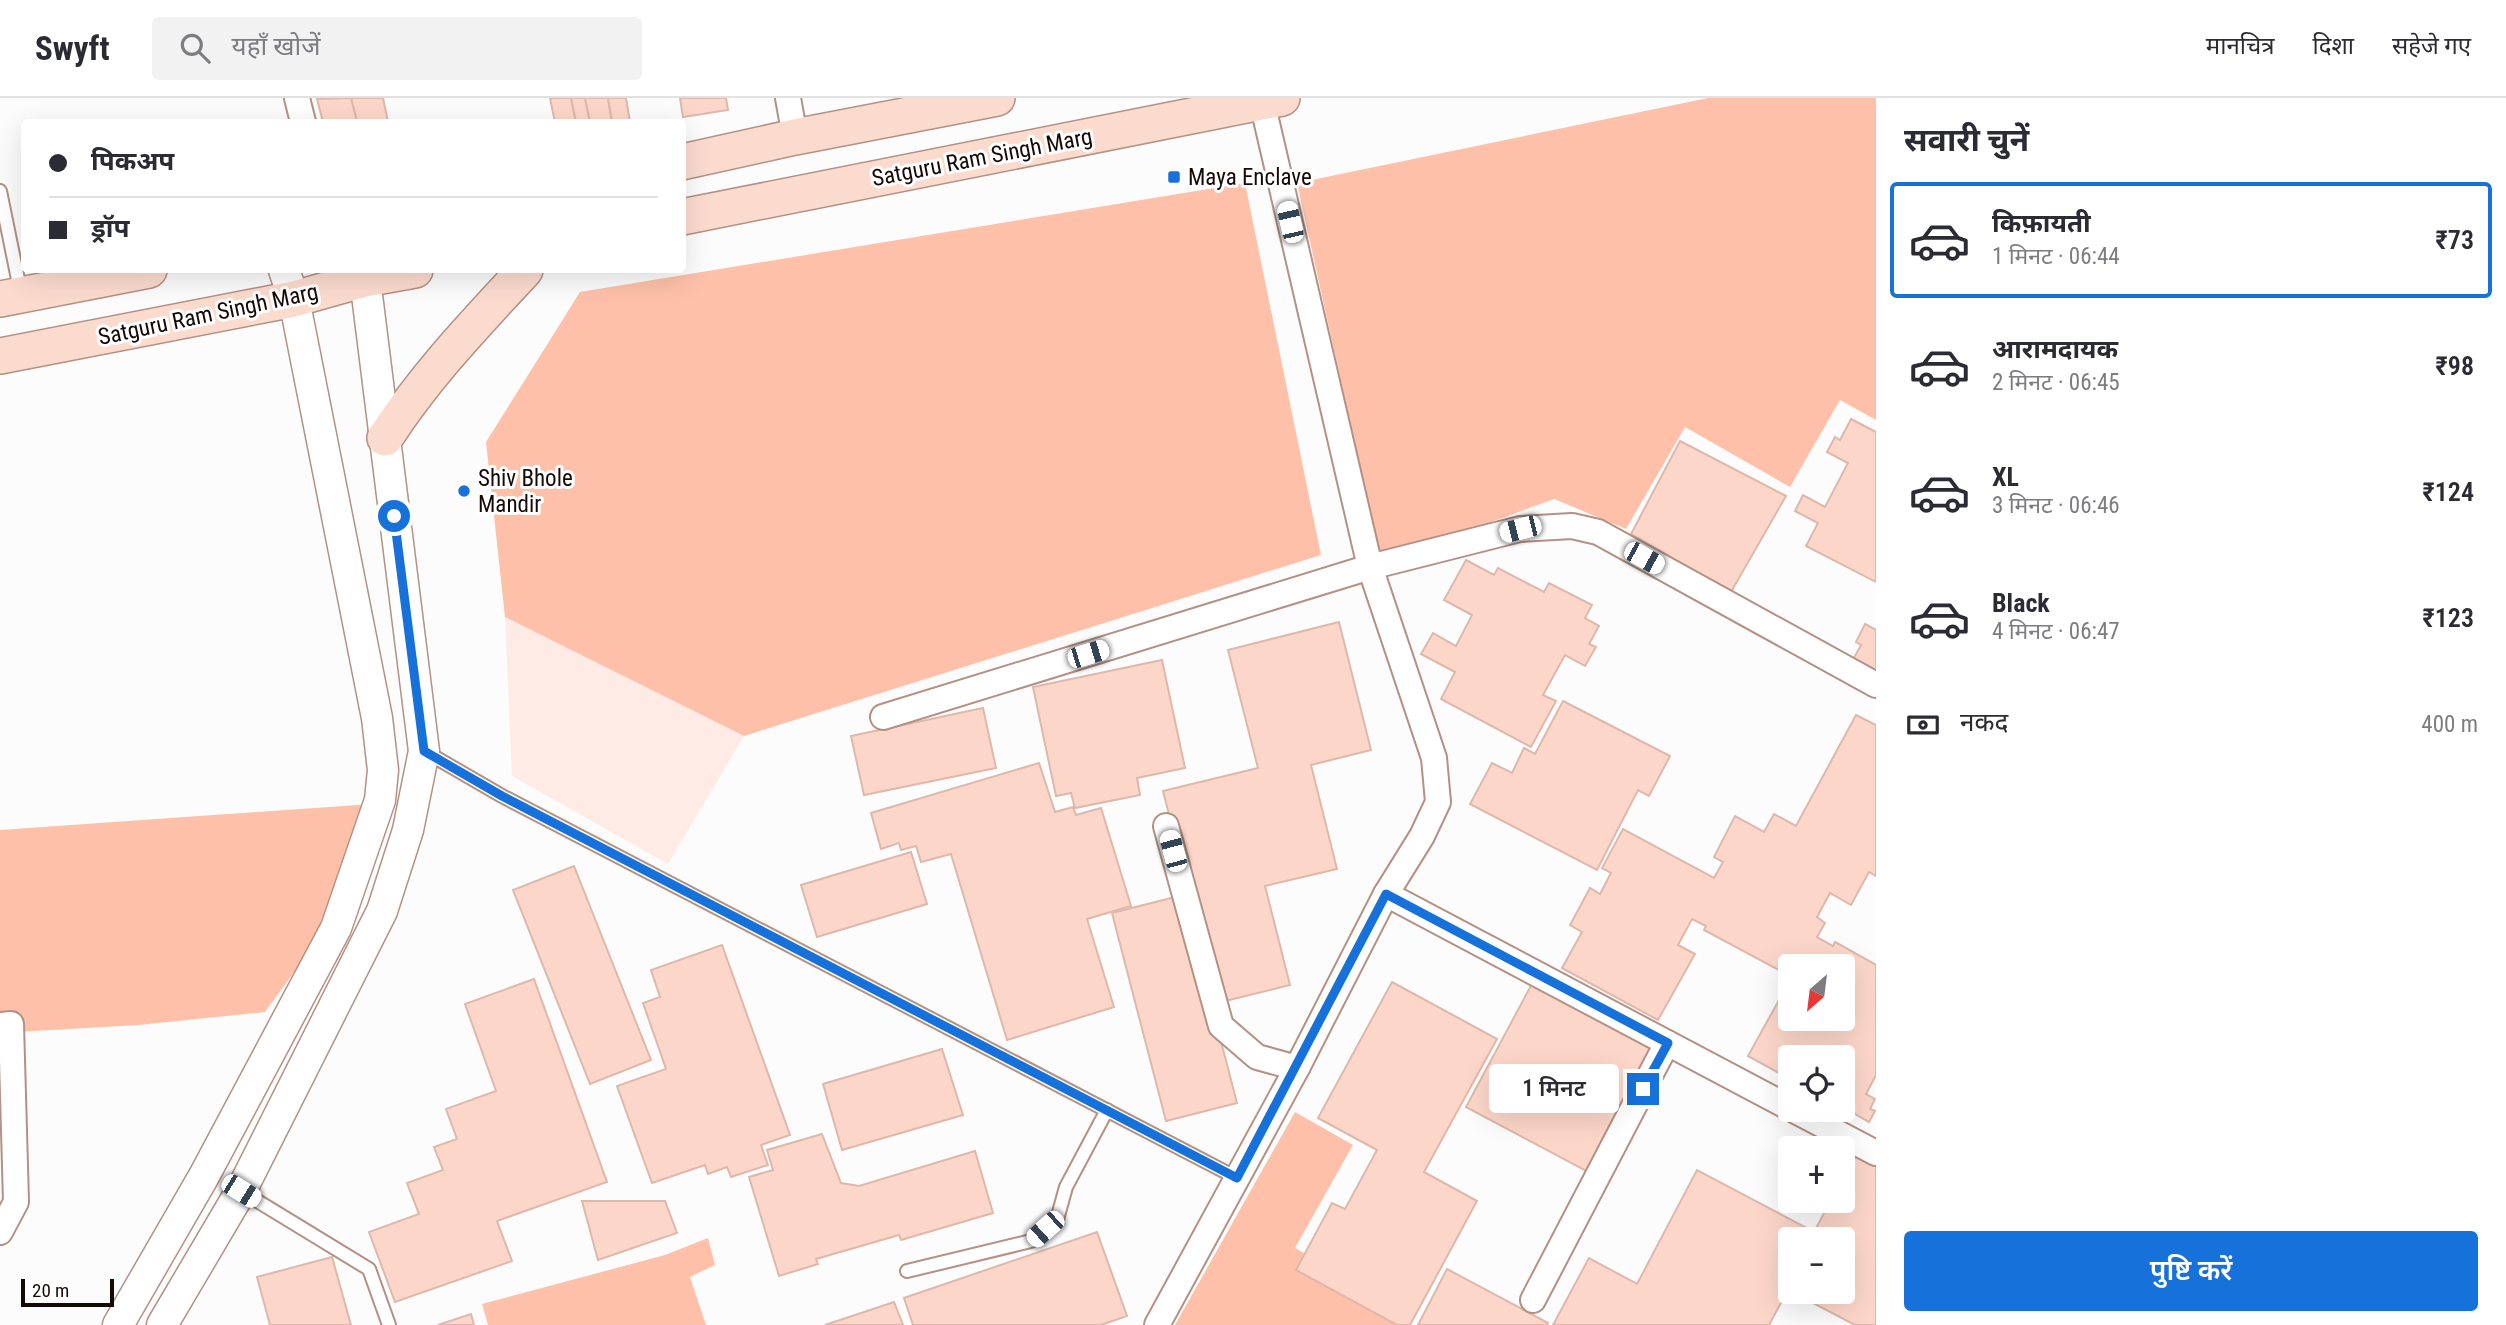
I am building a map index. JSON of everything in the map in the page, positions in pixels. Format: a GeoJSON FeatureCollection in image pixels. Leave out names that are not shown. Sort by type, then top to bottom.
{"type":"FeatureCollection","features":[{"type":"Feature","properties":{"kind":"main road"},"geometry":{"type":"LineString","coordinates":[[686,161],[997,98]]}},
{"type":"Feature","properties":{"kind":"main road","name":"Satguru Ram Singh Marg"},"geometry":{"type":"LineString","coordinates":[[686,216],[1272,100]]}},
{"type":"Feature","properties":{"kind":"main road"},"geometry":{"type":"LineString","coordinates":[[11,297],[134,273]]}},
{"type":"Feature","properties":{"kind":"main road"},"geometry":{"type":"LineString","coordinates":[[385,438],[410,399],[437,365],[522,273]]}},
{"type":"Feature","properties":{"kind":"main road","name":"Satguru Ram Singh Marg"},"geometry":{"type":"LineString","coordinates":[[0,356],[289,284],[363,274]]}},
{"type":"Feature","properties":{"kind":"street"},"geometry":{"type":"LineString","coordinates":[[297,98],[302,119]]}},
{"type":"Feature","properties":{"kind":"street"},"geometry":{"type":"LineString","coordinates":[[788,98],[795,137]]}},
{"type":"Feature","properties":{"kind":"street"},"geometry":{"type":"LineString","coordinates":[[1157,1325],[1297,1068],[1386,894],[1422,836],[1438,802],[1434,758],[1370,567],[1272,100]]}},
{"type":"Feature","properties":{"kind":"street"},"geometry":{"type":"LineString","coordinates":[[162,1325],[241,1191],[382,911],[408,830],[424,751],[363,274]]}},
{"type":"Feature","properties":{"kind":"street"},"geometry":{"type":"LineString","coordinates":[[118,1325],[211,1164],[336,928],[380,800],[383,770],[377,718],[289,284]]}},
{"type":"Feature","properties":{"kind":"street"},"geometry":{"type":"LineString","coordinates":[[883,717],[1370,567],[1520,529],[1549,525],[1572,526],[1598,533],[1876,685]]}},
{"type":"Feature","properties":{"kind":"street"},"geometry":{"type":"LineString","coordinates":[[1167,826],[1221,1026],[1258,1057],[1297,1068]]}},
{"type":"Feature","properties":{"kind":"street"},"geometry":{"type":"LineString","coordinates":[[1386,894],[1778,1102]]}},
{"type":"Feature","properties":{"kind":"street"},"geometry":{"type":"LineString","coordinates":[[0,1025],[11,1024],[16,1202],[0,1232]]}},
{"type":"Feature","properties":{"kind":"street"},"geometry":{"type":"LineString","coordinates":[[1533,1300],[1668,1043]]}},
{"type":"Feature","properties":{"kind":"street"},"geometry":{"type":"LineString","coordinates":[[1817,1122],[1876,1153]]}},
{"type":"Feature","properties":{"kind":"lane"},"geometry":{"type":"LineString","coordinates":[[0,191],[11,297]]}},
{"type":"Feature","properties":{"kind":"lane"},"geometry":{"type":"LineString","coordinates":[[424,751],[502,796],[1237,1178]]}},
{"type":"Feature","properties":{"kind":"lane"},"geometry":{"type":"LineString","coordinates":[[907,1271],[1031,1241],[1058,1216],[1066,1187],[1107,1110]]}},
{"type":"Feature","properties":{"kind":"lane"},"geometry":{"type":"LineString","coordinates":[[241,1191],[369,1269],[389,1325]]}},
{"type":"Feature","properties":{"kind":"shaded area"},"geometry":{"type":"Polygon","coordinates":[[[1708,98],[1876,98],[1876,420],[1840,400],[1790,487],[1685,427],[1626,529],[1554,499],[1381,562],[1297,183],[1708,98]]]}},
{"type":"Feature","properties":{"kind":"shaded area"},"geometry":{"type":"Polygon","coordinates":[[[1245,183],[1321,555],[744,736],[505,617],[486,442],[580,292],[1245,183]]]}},
{"type":"Feature","properties":{"kind":"shaded area"},"geometry":{"type":"Polygon","coordinates":[[[505,617],[744,736],[668,864],[512,776],[505,617]]]}},
{"type":"Feature","properties":{"kind":"shaded area"},"geometry":{"type":"Polygon","coordinates":[[[372,804],[363,877],[265,1012],[139,1025],[0,1033],[0,830],[372,804]]]}},
{"type":"Feature","properties":{"kind":"shaded area"},"geometry":{"type":"Polygon","coordinates":[[[1295,1112],[1353,1145],[1295,1248],[1404,1310],[1396,1325],[1175,1325],[1295,1112]]]}},
{"type":"Feature","properties":{"kind":"shaded area"},"geometry":{"type":"Polygon","coordinates":[[[708,1238],[715,1265],[690,1277],[706,1325],[488,1325],[482,1304],[665,1255],[708,1238]]]}},
{"type":"Feature","properties":{"kind":"building"},"geometry":{"type":"Polygon","coordinates":[[[351,98],[383,98],[387,119],[356,119],[351,98]]]}},
{"type":"Feature","properties":{"kind":"building"},"geometry":{"type":"Polygon","coordinates":[[[351,98],[356,119],[322,119],[317,99],[351,98]]]}},
{"type":"Feature","properties":{"kind":"building"},"geometry":{"type":"Polygon","coordinates":[[[550,98],[571,98],[575,119],[554,119],[550,98]]]}},
{"type":"Feature","properties":{"kind":"building"},"geometry":{"type":"Polygon","coordinates":[[[571,98],[585,98],[589,119],[575,119],[571,98]]]}},
{"type":"Feature","properties":{"kind":"building"},"geometry":{"type":"Polygon","coordinates":[[[585,98],[608,98],[612,119],[589,119],[585,98]]]}},
{"type":"Feature","properties":{"kind":"building"},"geometry":{"type":"Polygon","coordinates":[[[608,98],[626,98],[630,119],[612,119],[608,98]]]}},
{"type":"Feature","properties":{"kind":"building"},"geometry":{"type":"Polygon","coordinates":[[[680,98],[726,98],[728,110],[683,117],[680,98]]]}},
{"type":"Feature","properties":{"kind":"building"},"geometry":{"type":"Polygon","coordinates":[[[1851,419],[1876,432],[1876,582],[1806,546],[1818,523],[1795,511],[1803,495],[1825,507],[1848,463],[1827,452],[1835,437],[1840,440],[1851,419]]]}},
{"type":"Feature","properties":{"kind":"building"},"geometry":{"type":"Polygon","coordinates":[[[1680,441],[1786,496],[1731,592],[1631,534],[1680,441]]]}},
{"type":"Feature","properties":{"kind":"building"},"geometry":{"type":"Polygon","coordinates":[[[1466,560],[1494,575],[1498,568],[1544,592],[1549,583],[1592,605],[1585,618],[1599,626],[1589,644],[1596,647],[1585,666],[1565,655],[1543,695],[1556,701],[1531,747],[1441,699],[1455,672],[1421,654],[1433,633],[1456,646],[1472,615],[1444,600],[1466,560]]]}},
{"type":"Feature","properties":{"kind":"building"},"geometry":{"type":"Polygon","coordinates":[[[1339,622],[1371,750],[1311,765],[1337,869],[1265,886],[1290,985],[1217,1003],[1163,791],[1258,768],[1228,650],[1339,622]]]}},
{"type":"Feature","properties":{"kind":"building"},"geometry":{"type":"Polygon","coordinates":[[[1865,624],[1876,630],[1876,677],[1851,663],[1861,645],[1856,642],[1865,624]]]}},
{"type":"Feature","properties":{"kind":"building"},"geometry":{"type":"Polygon","coordinates":[[[1162,660],[1185,768],[1137,778],[1140,795],[1075,808],[1071,793],[1056,796],[1033,687],[1162,660]]]}},
{"type":"Feature","properties":{"kind":"building"},"geometry":{"type":"Polygon","coordinates":[[[1563,701],[1670,756],[1649,796],[1638,790],[1597,870],[1470,804],[1492,763],[1512,773],[1524,748],[1535,754],[1563,701]]]}},
{"type":"Feature","properties":{"kind":"building"},"geometry":{"type":"Polygon","coordinates":[[[983,708],[996,768],[864,795],[851,736],[983,708]]]}},
{"type":"Feature","properties":{"kind":"building"},"geometry":{"type":"Polygon","coordinates":[[[1856,715],[1876,725],[1876,876],[1869,872],[1851,905],[1830,893],[1817,917],[1825,923],[1817,937],[1833,946],[1835,942],[1876,965],[1876,1075],[1866,1094],[1875,1099],[1870,1109],[1875,1111],[1869,1122],[1855,1114],[1855,1045],[1778,1045],[1778,1072],[1748,1056],[1778,1002],[1778,1031],[1855,1031],[1855,954],[1778,954],[1778,970],[1704,930],[1706,926],[1692,919],[1678,945],[1695,954],[1658,1020],[1562,968],[1582,932],[1570,925],[1590,888],[1600,894],[1611,873],[1602,868],[1623,829],[1714,878],[1723,862],[1714,857],[1735,816],[1764,832],[1774,814],[1796,826],[1856,715]]]}},
{"type":"Feature","properties":{"kind":"building"},"geometry":{"type":"Polygon","coordinates":[[[1039,763],[1055,812],[1073,807],[1076,815],[1101,808],[1131,906],[1087,919],[1114,1007],[1007,1040],[951,854],[921,862],[916,846],[901,850],[899,843],[881,849],[871,813],[1039,763]]]}},
{"type":"Feature","properties":{"kind":"building"},"geometry":{"type":"Polygon","coordinates":[[[911,852],[927,904],[817,937],[801,885],[911,852]]]}},
{"type":"Feature","properties":{"kind":"building"},"geometry":{"type":"Polygon","coordinates":[[[574,866],[651,1060],[590,1084],[513,890],[574,866]]]}},
{"type":"Feature","properties":{"kind":"building"},"geometry":{"type":"Polygon","coordinates":[[[1183,895],[1237,1103],[1166,1121],[1112,913],[1183,895]]]}},
{"type":"Feature","properties":{"kind":"building"},"geometry":{"type":"Polygon","coordinates":[[[722,945],[790,1135],[761,1145],[768,1165],[731,1177],[727,1167],[708,1174],[705,1165],[652,1183],[617,1086],[666,1069],[643,1003],[660,997],[651,970],[722,945]]]}},
{"type":"Feature","properties":{"kind":"building"},"geometry":{"type":"Polygon","coordinates":[[[534,979],[607,1182],[497,1221],[512,1261],[395,1302],[369,1232],[419,1214],[407,1183],[443,1170],[434,1147],[457,1139],[446,1109],[496,1091],[465,1004],[534,979]]]}},
{"type":"Feature","properties":{"kind":"building"},"geometry":{"type":"Polygon","coordinates":[[[1534,980],[1658,1046],[1590,1173],[1466,1107],[1534,980]]]}},
{"type":"Feature","properties":{"kind":"building"},"geometry":{"type":"Polygon","coordinates":[[[1392,982],[1497,1039],[1424,1172],[1477,1201],[1410,1325],[1397,1325],[1296,1270],[1332,1203],[1345,1209],[1377,1150],[1318,1118],[1392,982]]]}},
{"type":"Feature","properties":{"kind":"building"},"geometry":{"type":"Polygon","coordinates":[[[942,1049],[963,1115],[842,1150],[823,1084],[942,1049]]]}},
{"type":"Feature","properties":{"kind":"building"},"geometry":{"type":"Polygon","coordinates":[[[822,1134],[841,1183],[859,1186],[975,1151],[993,1213],[901,1240],[899,1235],[816,1259],[818,1264],[779,1276],[749,1177],[773,1170],[767,1150],[822,1134]]]}},
{"type":"Feature","properties":{"kind":"building"},"geometry":{"type":"Polygon","coordinates":[[[1857,1154],[1876,1163],[1876,1325],[1855,1325],[1815,1304],[1855,1304],[1855,1227],[1817,1227],[1824,1213],[1855,1213],[1857,1154]]]}},
{"type":"Feature","properties":{"kind":"building"},"geometry":{"type":"Polygon","coordinates":[[[1697,1170],[1805,1227],[1778,1227],[1778,1304],[1780,1304],[1769,1325],[1553,1325],[1589,1258],[1637,1284],[1697,1170]]]}},
{"type":"Feature","properties":{"kind":"building"},"geometry":{"type":"Polygon","coordinates":[[[582,1201],[665,1201],[677,1233],[598,1260],[582,1201]]]}},
{"type":"Feature","properties":{"kind":"building"},"geometry":{"type":"Polygon","coordinates":[[[1097,1232],[1127,1316],[1101,1325],[913,1325],[904,1298],[1097,1232]]]}},
{"type":"Feature","properties":{"kind":"building"},"geometry":{"type":"Polygon","coordinates":[[[332,1257],[351,1325],[270,1325],[257,1277],[332,1257]]]}},
{"type":"Feature","properties":{"kind":"building"},"geometry":{"type":"Polygon","coordinates":[[[1447,1269],[1548,1323],[1547,1325],[1418,1325],[1447,1269]]]}},
{"type":"Feature","properties":{"kind":"building"},"geometry":{"type":"Polygon","coordinates":[[[894,1302],[903,1325],[825,1325],[894,1302]]]}},
{"type":"Feature","properties":{"kind":"building"},"geometry":{"type":"Polygon","coordinates":[[[471,1314],[474,1325],[438,1325],[471,1314]]]}},
{"type":"Feature","properties":{"kind":"place","name":"Maya Enclave"},"geometry":{"type":"Point","coordinates":[1174,177]}},
{"type":"Feature","properties":{"kind":"place","name":"Shiv Bhole Mandir"},"geometry":{"type":"Point","coordinates":[464,491]}},
{"type":"Feature","properties":{"kind":"route"},"geometry":{"type":"LineString","coordinates":[[394,516],[424,751],[502,796],[1237,1178],[1386,894],[1668,1043],[1643,1089]]}}]}
